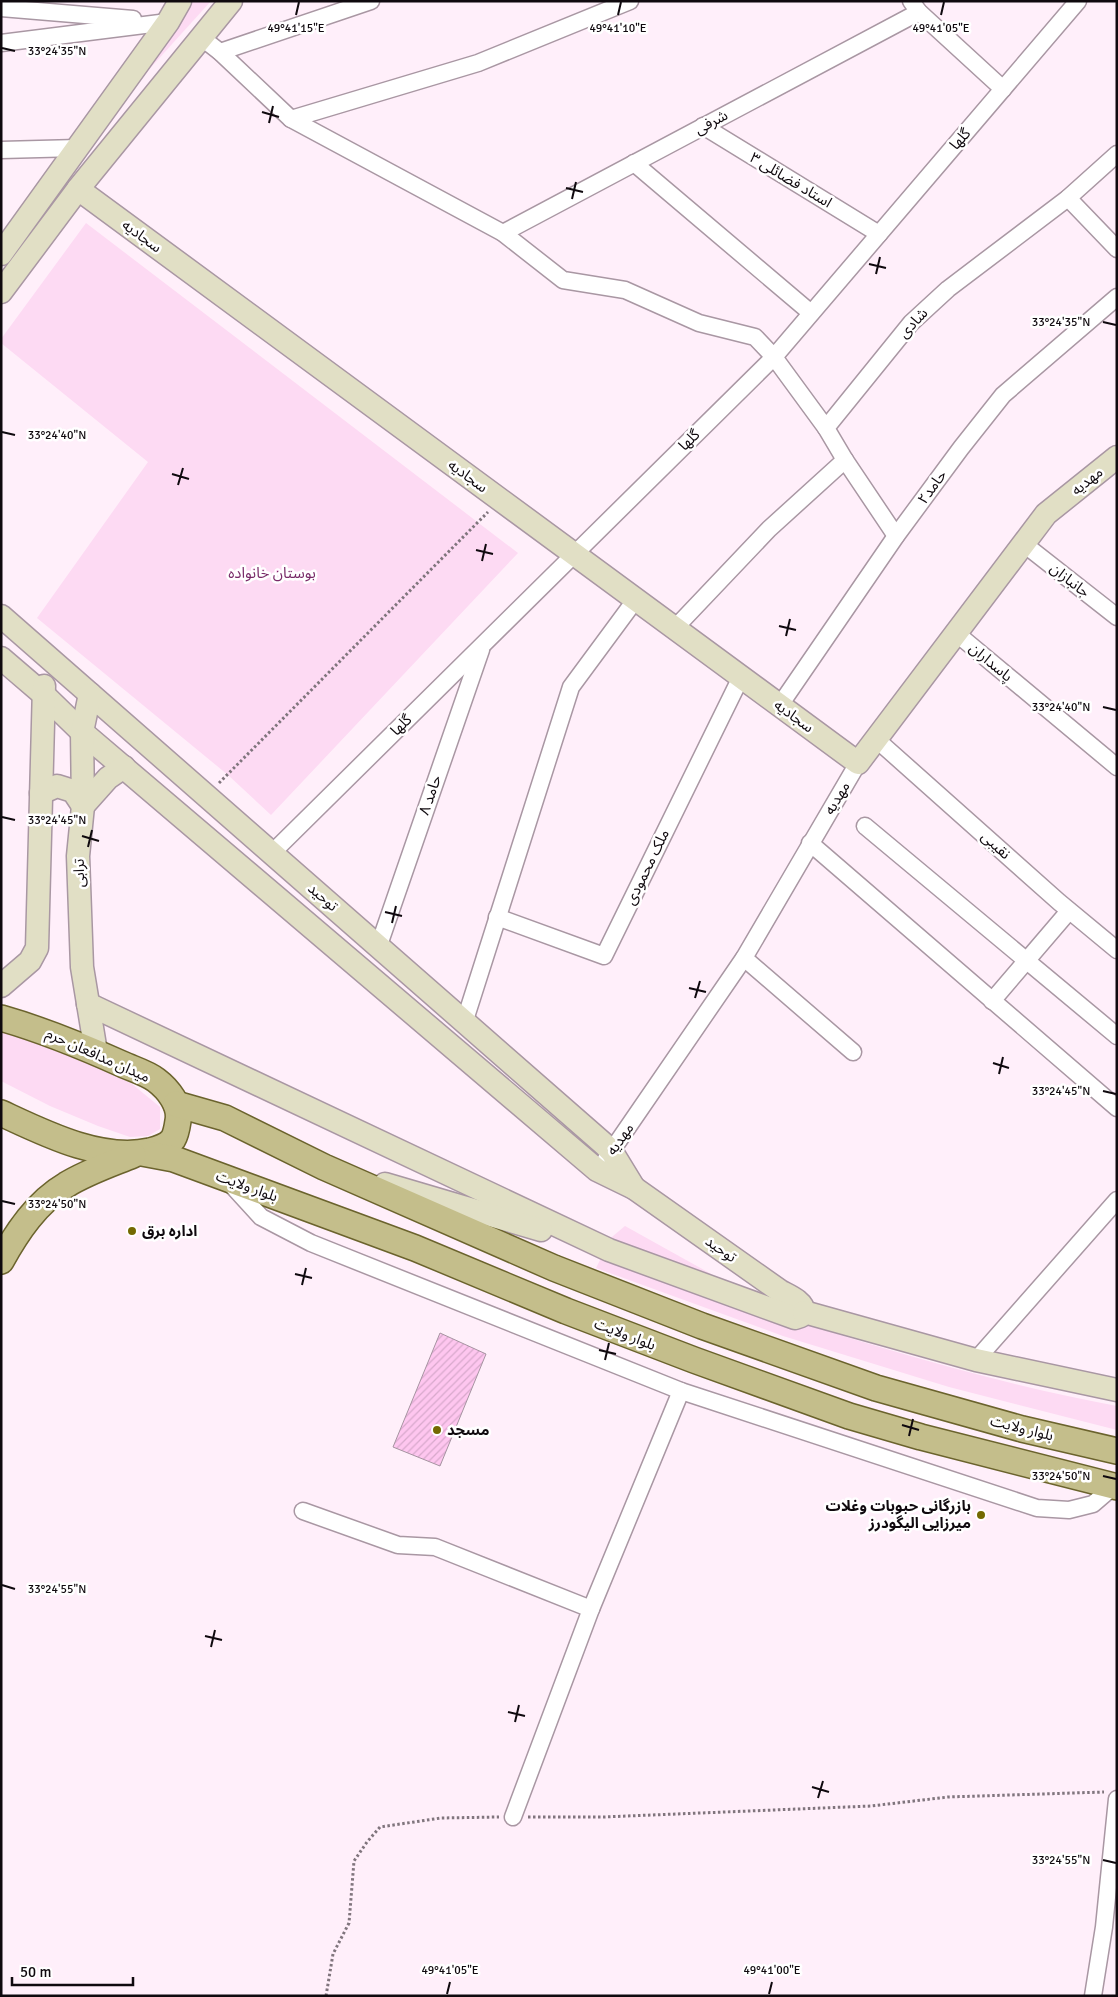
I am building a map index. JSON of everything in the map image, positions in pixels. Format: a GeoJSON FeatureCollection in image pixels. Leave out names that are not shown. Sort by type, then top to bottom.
{"type":"FeatureCollection","features":[{"type":"Feature","properties":{"kind":"main road"},"geometry":{"type":"LineString","coordinates":[[1,254],[168,22],[180,1]]}},
{"type":"Feature","properties":{"kind":"main road"},"geometry":{"type":"LineString","coordinates":[[1,292],[78,189],[231,1]]}},
{"type":"Feature","properties":{"kind":"main road","name":"سجادیه"},"geometry":{"type":"LineString","coordinates":[[78,189],[858,763]]}},
{"type":"Feature","properties":{"kind":"main road","name":"مهدیه"},"geometry":{"type":"LineString","coordinates":[[858,763],[1046,514],[1117,456]]}},
{"type":"Feature","properties":{"kind":"main road","name":"توحید"},"geometry":{"type":"LineString","coordinates":[[1,616],[465,1020],[612,1152],[634,1188]]}},
{"type":"Feature","properties":{"kind":"main road"},"geometry":{"type":"LineString","coordinates":[[5,979],[30,961],[37,948],[43,694],[47,655]]}},
{"type":"Feature","properties":{"kind":"main road","name":"توحید"},"geometry":{"type":"LineString","coordinates":[[1,658],[43,694],[82,732],[597,1170],[634,1188],[773,1286],[800,1302],[804,1307],[804,1312]]}},
{"type":"Feature","properties":{"kind":"main road","name":"ترابی"},"geometry":{"type":"LineString","coordinates":[[90,694],[82,732],[83,806],[78,865],[82,967],[96,1052]]}},
{"type":"Feature","properties":{"kind":"main road"},"geometry":{"type":"LineString","coordinates":[[41,793],[57,786],[74,791],[83,806],[108,778],[124,767]]}},
{"type":"Feature","properties":{"kind":"main road"},"geometry":{"type":"LineString","coordinates":[[88,1004],[609,1250]]}},
{"type":"Feature","properties":{"kind":"main road","name":"میدان مدافعان حرم"},"geometry":{"type":"LineString","coordinates":[[1,1018],[37,1028],[156,1079],[171,1095],[176,1104]]}},
{"type":"Feature","properties":{"kind":"main road"},"geometry":{"type":"LineString","coordinates":[[1,1113],[74,1144],[119,1153],[140,1153],[160,1149],[172,1141],[177,1130],[179,1115],[176,1104]]}},
{"type":"Feature","properties":{"kind":"main road","name":"بلوار ولایت"},"geometry":{"type":"LineString","coordinates":[[176,1104],[224,1118],[324,1167],[554,1268],[702,1326],[876,1388],[1022,1429],[1117,1451]]}},
{"type":"Feature","properties":{"kind":"main road"},"geometry":{"type":"LineString","coordinates":[[1,1261],[17,1232],[44,1203],[65,1185],[140,1153]]}},
{"type":"Feature","properties":{"kind":"main road","name":"بلوار ولایت"},"geometry":{"type":"LineString","coordinates":[[140,1153],[174,1159],[415,1248],[566,1311],[849,1416],[921,1437],[1115,1487]]}},
{"type":"Feature","properties":{"kind":"main road"},"geometry":{"type":"LineString","coordinates":[[324,1167],[609,1250],[795,1318],[801,1316],[804,1312],[976,1360],[1117,1390]]}},
{"type":"Feature","properties":{"kind":"street"},"geometry":{"type":"LineString","coordinates":[[220,52],[371,1]]}},
{"type":"Feature","properties":{"kind":"street"},"geometry":{"type":"LineString","coordinates":[[292,119],[478,62],[630,1]]}},
{"type":"Feature","properties":{"kind":"street","name":"گلها"},"geometry":{"type":"LineString","coordinates":[[272,852],[774,357],[1078,1]]}},
{"type":"Feature","properties":{"kind":"street"},"geometry":{"type":"LineString","coordinates":[[915,6],[1003,89]]}},
{"type":"Feature","properties":{"kind":"street","name":"شرفی"},"geometry":{"type":"LineString","coordinates":[[503,233],[703,126],[915,6]]}},
{"type":"Feature","properties":{"kind":"street"},"geometry":{"type":"LineString","coordinates":[[1,8],[168,22]]}},
{"type":"Feature","properties":{"kind":"street"},"geometry":{"type":"LineString","coordinates":[[1,43],[168,22]]}},
{"type":"Feature","properties":{"kind":"street"},"geometry":{"type":"LineString","coordinates":[[202,38],[220,52],[292,119],[503,233],[563,280],[625,290],[699,323],[755,337],[774,357],[826,428],[896,536]]}},
{"type":"Feature","properties":{"kind":"street","name":"استاد فضائلی ۳"},"geometry":{"type":"LineString","coordinates":[[703,126],[879,234]]}},
{"type":"Feature","properties":{"kind":"street"},"geometry":{"type":"LineString","coordinates":[[1,150],[78,148]]}},
{"type":"Feature","properties":{"kind":"street","name":"شادی"},"geometry":{"type":"LineString","coordinates":[[826,428],[911,323],[948,289],[1068,198],[1117,154]]}},
{"type":"Feature","properties":{"kind":"street"},"geometry":{"type":"LineString","coordinates":[[634,163],[811,313]]}},
{"type":"Feature","properties":{"kind":"street"},"geometry":{"type":"LineString","coordinates":[[1068,198],[1117,249]]}},
{"type":"Feature","properties":{"kind":"street","name":"حامد۲"},"geometry":{"type":"LineString","coordinates":[[780,705],[896,536],[1003,395],[1117,297]]}},
{"type":"Feature","properties":{"kind":"street"},"geometry":{"type":"LineString","coordinates":[[675,628],[769,529],[845,460]]}},
{"type":"Feature","properties":{"kind":"street","name":"جانبازان"},"geometry":{"type":"LineString","coordinates":[[1024,544],[1117,617]]}},
{"type":"Feature","properties":{"kind":"street"},"geometry":{"type":"LineString","coordinates":[[465,1020],[571,687],[636,599]]}},
{"type":"Feature","properties":{"kind":"street","name":"پاسداران"},"geometry":{"type":"LineString","coordinates":[[956,633],[1117,768]]}},
{"type":"Feature","properties":{"kind":"street","name":"حامد ۸"},"geometry":{"type":"LineString","coordinates":[[379,945],[482,645]]}},
{"type":"Feature","properties":{"kind":"street","name":"ملک محمودی"},"geometry":{"type":"LineString","coordinates":[[497,917],[604,956],[741,677]]}},
{"type":"Feature","properties":{"kind":"street","name":"نقیبی"},"geometry":{"type":"LineString","coordinates":[[876,738],[1069,911],[1117,950]]}},
{"type":"Feature","properties":{"kind":"street","name":"مهدیه"},"geometry":{"type":"LineString","coordinates":[[597,1170],[612,1152],[744,958],[858,763]]}},
{"type":"Feature","properties":{"kind":"street"},"geometry":{"type":"LineString","coordinates":[[864,826],[1117,1036]]}},
{"type":"Feature","properties":{"kind":"street"},"geometry":{"type":"LineString","coordinates":[[810,843],[1117,1108]]}},
{"type":"Feature","properties":{"kind":"street"},"geometry":{"type":"LineString","coordinates":[[992,1000],[1027,962],[1069,911]]}},
{"type":"Feature","properties":{"kind":"street"},"geometry":{"type":"LineString","coordinates":[[744,958],[853,1052]]}},
{"type":"Feature","properties":{"kind":"street"},"geometry":{"type":"LineString","coordinates":[[226,1178],[261,1218],[311,1243],[680,1391],[1037,1508],[1069,1510],[1093,1504],[1115,1487]]}},
{"type":"Feature","properties":{"kind":"street"},"geometry":{"type":"LineString","coordinates":[[976,1360],[1117,1200]]}},
{"type":"Feature","properties":{"kind":"street"},"geometry":{"type":"LineString","coordinates":[[513,1817],[591,1609],[680,1391]]}},
{"type":"Feature","properties":{"kind":"street"},"geometry":{"type":"LineString","coordinates":[[303,1511],[398,1545],[435,1547],[591,1609]]}},
{"type":"Feature","properties":{"kind":"street"},"geometry":{"type":"LineString","coordinates":[[1092,1996],[1104,1927],[1112,1795]]}},
{"type":"Feature","properties":{"kind":"path"},"geometry":{"type":"LineString","coordinates":[[206,794],[228,775],[500,500]]}},
{"type":"Feature","properties":{"kind":"path"},"geometry":{"type":"LineString","coordinates":[[326,1996],[333,1954],[349,1923],[354,1861],[366,1842],[380,1828],[441,1818],[603,1817],[861,1806],[948,1797],[1112,1795]]}},
{"type":"Feature","properties":{"kind":"green space"},"geometry":{"type":"Polygon","coordinates":[[[191,1],[211,1],[144,75],[191,1]]]}},
{"type":"Feature","properties":{"kind":"green space","name":"بوستان خانواده"},"geometry":{"type":"Polygon","coordinates":[[[86,223],[518,553],[271,815],[228,775],[37,618],[148,462],[1,343],[1,339],[86,223]]]}},
{"type":"Feature","properties":{"kind":"green space"},"geometry":{"type":"Polygon","coordinates":[[[1,1031],[85,1058],[132,1084],[160,1107],[160,1129],[148,1136],[130,1137],[50,1106],[1,1081],[1,1031]]]}},
{"type":"Feature","properties":{"kind":"green space"},"geometry":{"type":"Polygon","coordinates":[[[625,1226],[713,1275],[606,1242],[625,1226]]]}},
{"type":"Feature","properties":{"kind":"green space"},"geometry":{"type":"Polygon","coordinates":[[[602,1256],[793,1320],[921,1359],[986,1377],[1117,1406],[1117,1430],[949,1387],[783,1336],[596,1268],[602,1256]]]}},
{"type":"Feature","properties":{"kind":"building"},"geometry":{"type":"Polygon","coordinates":[[[440,1333],[486,1354],[440,1466],[393,1447],[440,1333]]]}},
{"type":"Feature","properties":{"kind":"place","name":"اداره برق"},"geometry":{"type":"Point","coordinates":[132,1231]}},
{"type":"Feature","properties":{"kind":"place","name":"مسجد"},"geometry":{"type":"Point","coordinates":[437,1430]}},
{"type":"Feature","properties":{"kind":"place","name":"بازرگانی حبوبات وغلات میرزایی الیگودرز"},"geometry":{"type":"Point","coordinates":[981,1515]}}]}
